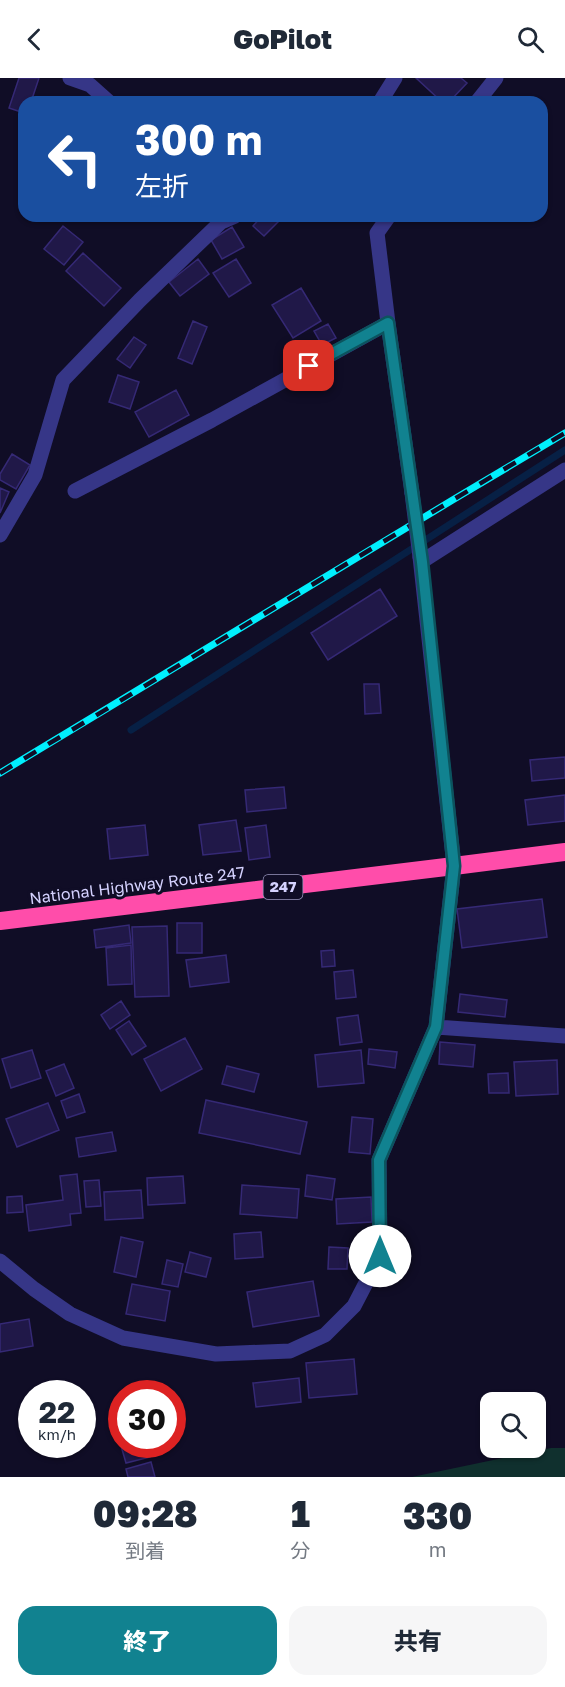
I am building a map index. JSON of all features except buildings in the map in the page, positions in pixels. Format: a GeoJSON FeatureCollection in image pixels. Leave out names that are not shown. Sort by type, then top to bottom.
{"type":"FeatureCollection","features":[{"type":"Feature","properties":{"kind":"highway","name":"National Highway Route 247"},"geometry":{"type":"LineString","coordinates":[[0,921],[565,852]]}},
{"type":"Feature","properties":{"kind":"street"},"geometry":{"type":"LineString","coordinates":[[70,78],[90,85],[102,96]]}},
{"type":"Feature","properties":{"kind":"street"},"geometry":{"type":"LineString","coordinates":[[384,96],[395,78]]}},
{"type":"Feature","properties":{"kind":"street"},"geometry":{"type":"LineString","coordinates":[[482,96],[496,78]]}},
{"type":"Feature","properties":{"kind":"street"},"geometry":{"type":"LineString","coordinates":[[0,535],[35,475],[63,380],[220,222]]}},
{"type":"Feature","properties":{"kind":"street"},"geometry":{"type":"LineString","coordinates":[[0,1261],[70,1314],[123,1338],[216,1354],[290,1351],[325,1335],[354,1306],[380,1256],[379,1160],[436,1027],[454,866],[421,559],[377,233],[385,222]]}},
{"type":"Feature","properties":{"kind":"street"},"geometry":{"type":"LineString","coordinates":[[75,491],[212,420],[388,323]]}},
{"type":"Feature","properties":{"kind":"street"},"geometry":{"type":"LineString","coordinates":[[421,559],[565,470]]}},
{"type":"Feature","properties":{"kind":"street"},"geometry":{"type":"LineString","coordinates":[[436,1027],[565,1036]]}},
{"type":"Feature","properties":{"kind":"green space"},"geometry":{"type":"Polygon","coordinates":[[[565,1448],[565,1477],[412,1477],[503,1458],[546,1458],[546,1449],[565,1448]]]}},
{"type":"Feature","properties":{"kind":"waterway"},"geometry":{"type":"LineString","coordinates":[[131,730],[565,450]]}},
{"type":"Feature","properties":{"kind":"railway"},"geometry":{"type":"LineString","coordinates":[[0,773],[565,433]]}},
{"type":"Feature","properties":{"kind":"route"},"geometry":{"type":"LineString","coordinates":[[309,366],[388,323],[422,562],[454,866],[436,1027],[379,1160],[380,1256]]}}]}
